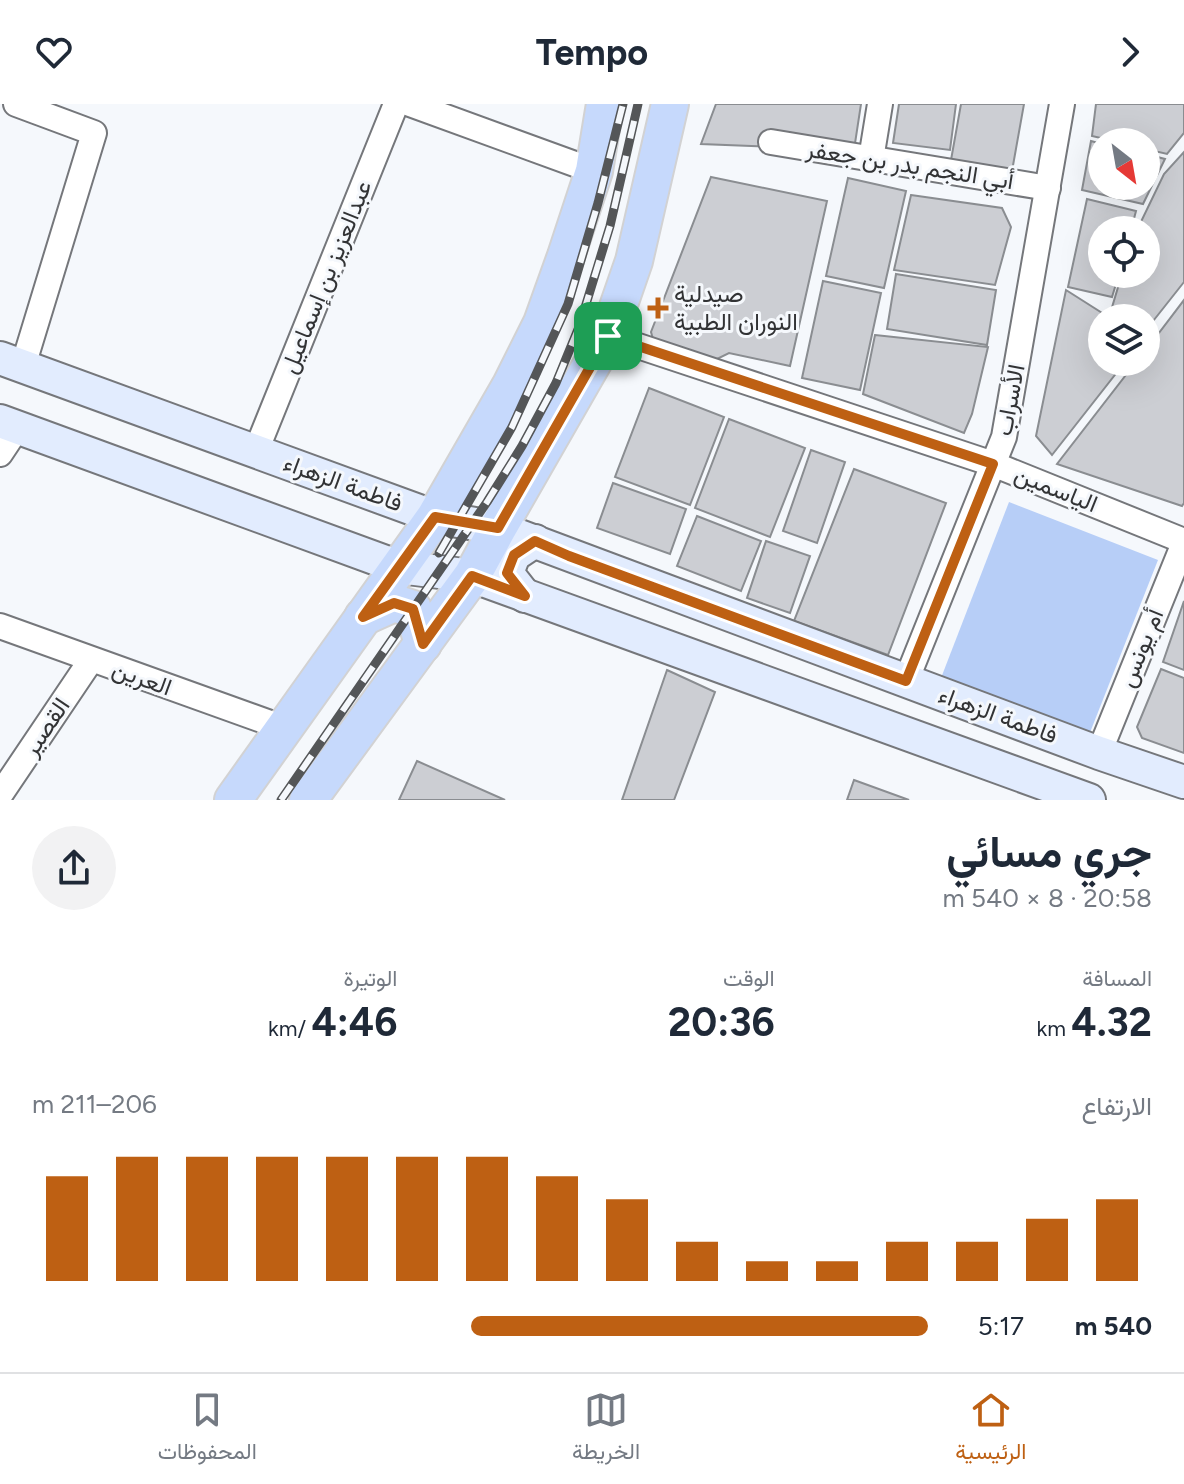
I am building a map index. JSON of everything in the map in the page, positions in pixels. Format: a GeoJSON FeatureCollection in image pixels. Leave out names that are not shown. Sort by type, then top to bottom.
{"type":"FeatureCollection","features":[{"type":"Feature","properties":{"kind":"main road"},"geometry":{"type":"LineString","coordinates":[[233,800],[435,517],[511,385],[542,323],[594,171],[605,104]]}},
{"type":"Feature","properties":{"kind":"main road"},"geometry":{"type":"LineString","coordinates":[[308,800],[472,576],[608,336],[634,261],[670,104]]}},
{"type":"Feature","properties":{"kind":"main road","name":"فاطمة الزهراء"},"geometry":{"type":"LineString","coordinates":[[12,362],[435,517],[498,528],[535,541],[1099,753],[1184,782]]}},
{"type":"Feature","properties":{"kind":"main road"},"geometry":{"type":"LineString","coordinates":[[9,424],[399,567],[472,576],[1089,800]]}},
{"type":"Feature","properties":{"kind":"main road"},"geometry":{"type":"LineString","coordinates":[[525,596],[507,573],[514,555],[535,541]]}},
{"type":"Feature","properties":{"kind":"main road"},"geometry":{"type":"LineString","coordinates":[[363,617],[394,603],[413,609],[423,644]]}},
{"type":"Feature","properties":{"kind":"street"},"geometry":{"type":"LineString","coordinates":[[12,362],[94,133],[16,104]]}},
{"type":"Feature","properties":{"kind":"street","name":"عبدالعزيز بن إسماعيل"},"geometry":{"type":"LineString","coordinates":[[256,451],[396,104]]}},
{"type":"Feature","properties":{"kind":"street"},"geometry":{"type":"LineString","coordinates":[[410,104],[594,171]]}},
{"type":"Feature","properties":{"kind":"street"},"geometry":{"type":"LineString","coordinates":[[871,159],[880,104]]}},
{"type":"Feature","properties":{"kind":"street","name":"الأسراب"},"geometry":{"type":"LineString","coordinates":[[906,681],[1004,437],[1062,104]]}},
{"type":"Feature","properties":{"kind":"street","name":"أبي النجم بدر بن جعفر"},"geometry":{"type":"LineString","coordinates":[[771,142],[1048,188]]}},
{"type":"Feature","properties":{"kind":"street","name":"الياسمين"},"geometry":{"type":"LineString","coordinates":[[608,336],[993,464],[1184,542]]}},
{"type":"Feature","properties":{"kind":"street"},"geometry":{"type":"LineString","coordinates":[[0,454],[9,424]]}},
{"type":"Feature","properties":{"kind":"street","name":"أم يونس"},"geometry":{"type":"LineString","coordinates":[[1099,753],[1184,542]]}},
{"type":"Feature","properties":{"kind":"street","name":"العرين"},"geometry":{"type":"LineString","coordinates":[[0,626],[284,728]]}},
{"type":"Feature","properties":{"kind":"street","name":"القصير"},"geometry":{"type":"LineString","coordinates":[[0,795],[91,660]]}},
{"type":"Feature","properties":{"kind":"shaded area"},"geometry":{"type":"Polygon","coordinates":[[[1009,502],[1158,560],[1089,735],[941,678],[1009,502]]]}},
{"type":"Feature","properties":{"kind":"building"},"geometry":{"type":"Polygon","coordinates":[[[716,104],[861,104],[854,150],[701,144],[716,104]]]}},
{"type":"Feature","properties":{"kind":"building"},"geometry":{"type":"Polygon","coordinates":[[[899,104],[956,104],[950,150],[893,143],[899,104]]]}},
{"type":"Feature","properties":{"kind":"building"},"geometry":{"type":"Polygon","coordinates":[[[961,104],[1024,104],[1012,171],[951,160],[961,104]]]}},
{"type":"Feature","properties":{"kind":"building"},"geometry":{"type":"Polygon","coordinates":[[[1096,104],[1184,104],[1184,133],[1167,154],[1160,152],[1160,128],[1093,128],[1096,104]]]}},
{"type":"Feature","properties":{"kind":"building"},"geometry":{"type":"Polygon","coordinates":[[[1184,152],[1184,282],[1160,312],[1160,304],[1113,304],[1118,288],[1160,288],[1160,216],[1144,216],[1151,200],[1160,200],[1160,182],[1184,152]]]}},
{"type":"Feature","properties":{"kind":"building"},"geometry":{"type":"Polygon","coordinates":[[[1088,157],[1088,191],[1082,190],[1088,157]]]}},
{"type":"Feature","properties":{"kind":"building"},"geometry":{"type":"Polygon","coordinates":[[[711,177],[827,201],[790,366],[729,353],[713,361],[655,346],[651,332],[711,177]]]}},
{"type":"Feature","properties":{"kind":"building"},"geometry":{"type":"Polygon","coordinates":[[[848,178],[906,191],[884,288],[826,276],[848,178]]]}},
{"type":"Feature","properties":{"kind":"building"},"geometry":{"type":"Polygon","coordinates":[[[911,195],[1002,208],[1011,227],[995,285],[894,270],[911,195]]]}},
{"type":"Feature","properties":{"kind":"building"},"geometry":{"type":"Polygon","coordinates":[[[1087,199],[1136,211],[1135,216],[1088,216],[1088,288],[1115,288],[1112,297],[1068,287],[1087,199]]]}},
{"type":"Feature","properties":{"kind":"building"},"geometry":{"type":"Polygon","coordinates":[[[896,274],[996,290],[987,345],[887,329],[896,274]]]}},
{"type":"Feature","properties":{"kind":"building"},"geometry":{"type":"Polygon","coordinates":[[[823,281],[881,293],[860,390],[802,378],[823,281]]]}},
{"type":"Feature","properties":{"kind":"building"},"geometry":{"type":"Polygon","coordinates":[[[1066,290],[1088,304],[1088,376],[1114,376],[1052,455],[1036,436],[1066,290]]]}},
{"type":"Feature","properties":{"kind":"building"},"geometry":{"type":"Polygon","coordinates":[[[1184,300],[1182,506],[1057,464],[1125,376],[1160,376],[1160,332],[1184,300]]]}},
{"type":"Feature","properties":{"kind":"building"},"geometry":{"type":"Polygon","coordinates":[[[875,335],[988,347],[972,414],[964,433],[863,394],[875,335]]]}},
{"type":"Feature","properties":{"kind":"building"},"geometry":{"type":"Polygon","coordinates":[[[649,388],[724,417],[690,505],[615,477],[649,388]]]}},
{"type":"Feature","properties":{"kind":"building"},"geometry":{"type":"Polygon","coordinates":[[[729,419],[805,448],[770,537],[695,508],[729,419]]]}},
{"type":"Feature","properties":{"kind":"building"},"geometry":{"type":"Polygon","coordinates":[[[811,450],[845,462],[817,543],[783,531],[811,450]]]}},
{"type":"Feature","properties":{"kind":"building"},"geometry":{"type":"Polygon","coordinates":[[[854,469],[946,503],[888,655],[794,621],[854,469]]]}},
{"type":"Feature","properties":{"kind":"building"},"geometry":{"type":"Polygon","coordinates":[[[613,483],[686,509],[670,554],[597,528],[613,483]]]}},
{"type":"Feature","properties":{"kind":"building"},"geometry":{"type":"Polygon","coordinates":[[[697,516],[761,541],[741,591],[677,566],[697,516]]]}},
{"type":"Feature","properties":{"kind":"building"},"geometry":{"type":"Polygon","coordinates":[[[766,541],[810,556],[790,613],[747,598],[766,541]]]}},
{"type":"Feature","properties":{"kind":"building"},"geometry":{"type":"Polygon","coordinates":[[[1184,601],[1184,670],[1163,662],[1184,601]]]}},
{"type":"Feature","properties":{"kind":"building"},"geometry":{"type":"Polygon","coordinates":[[[1161,669],[1184,678],[1184,753],[1142,738],[1137,727],[1161,669]]]}},
{"type":"Feature","properties":{"kind":"building"},"geometry":{"type":"Polygon","coordinates":[[[667,670],[715,692],[674,800],[622,800],[667,670]]]}},
{"type":"Feature","properties":{"kind":"building"},"geometry":{"type":"Polygon","coordinates":[[[417,761],[505,800],[399,800],[417,761]]]}},
{"type":"Feature","properties":{"kind":"building"},"geometry":{"type":"Polygon","coordinates":[[[854,780],[909,800],[847,800],[854,780]]]}},
{"type":"Feature","properties":{"kind":"railway"},"geometry":{"type":"LineString","coordinates":[[439,553],[512,427],[568,304],[623,104]]}},
{"type":"Feature","properties":{"kind":"railway"},"geometry":{"type":"LineString","coordinates":[[281,800],[487,502],[556,383],[579,327],[610,226],[638,104]]}},
{"type":"Feature","properties":{"kind":"place","name":"صيدلية النوران الطبية"},"geometry":{"type":"Point","coordinates":[658,308]}},
{"type":"Feature","properties":{"kind":"route"},"geometry":{"type":"LineString","coordinates":[[608,336],[993,464],[906,681],[535,541],[514,555],[507,573],[525,596],[472,576],[423,644],[413,609],[394,603],[363,617],[435,517],[498,528],[608,336]]}}]}
